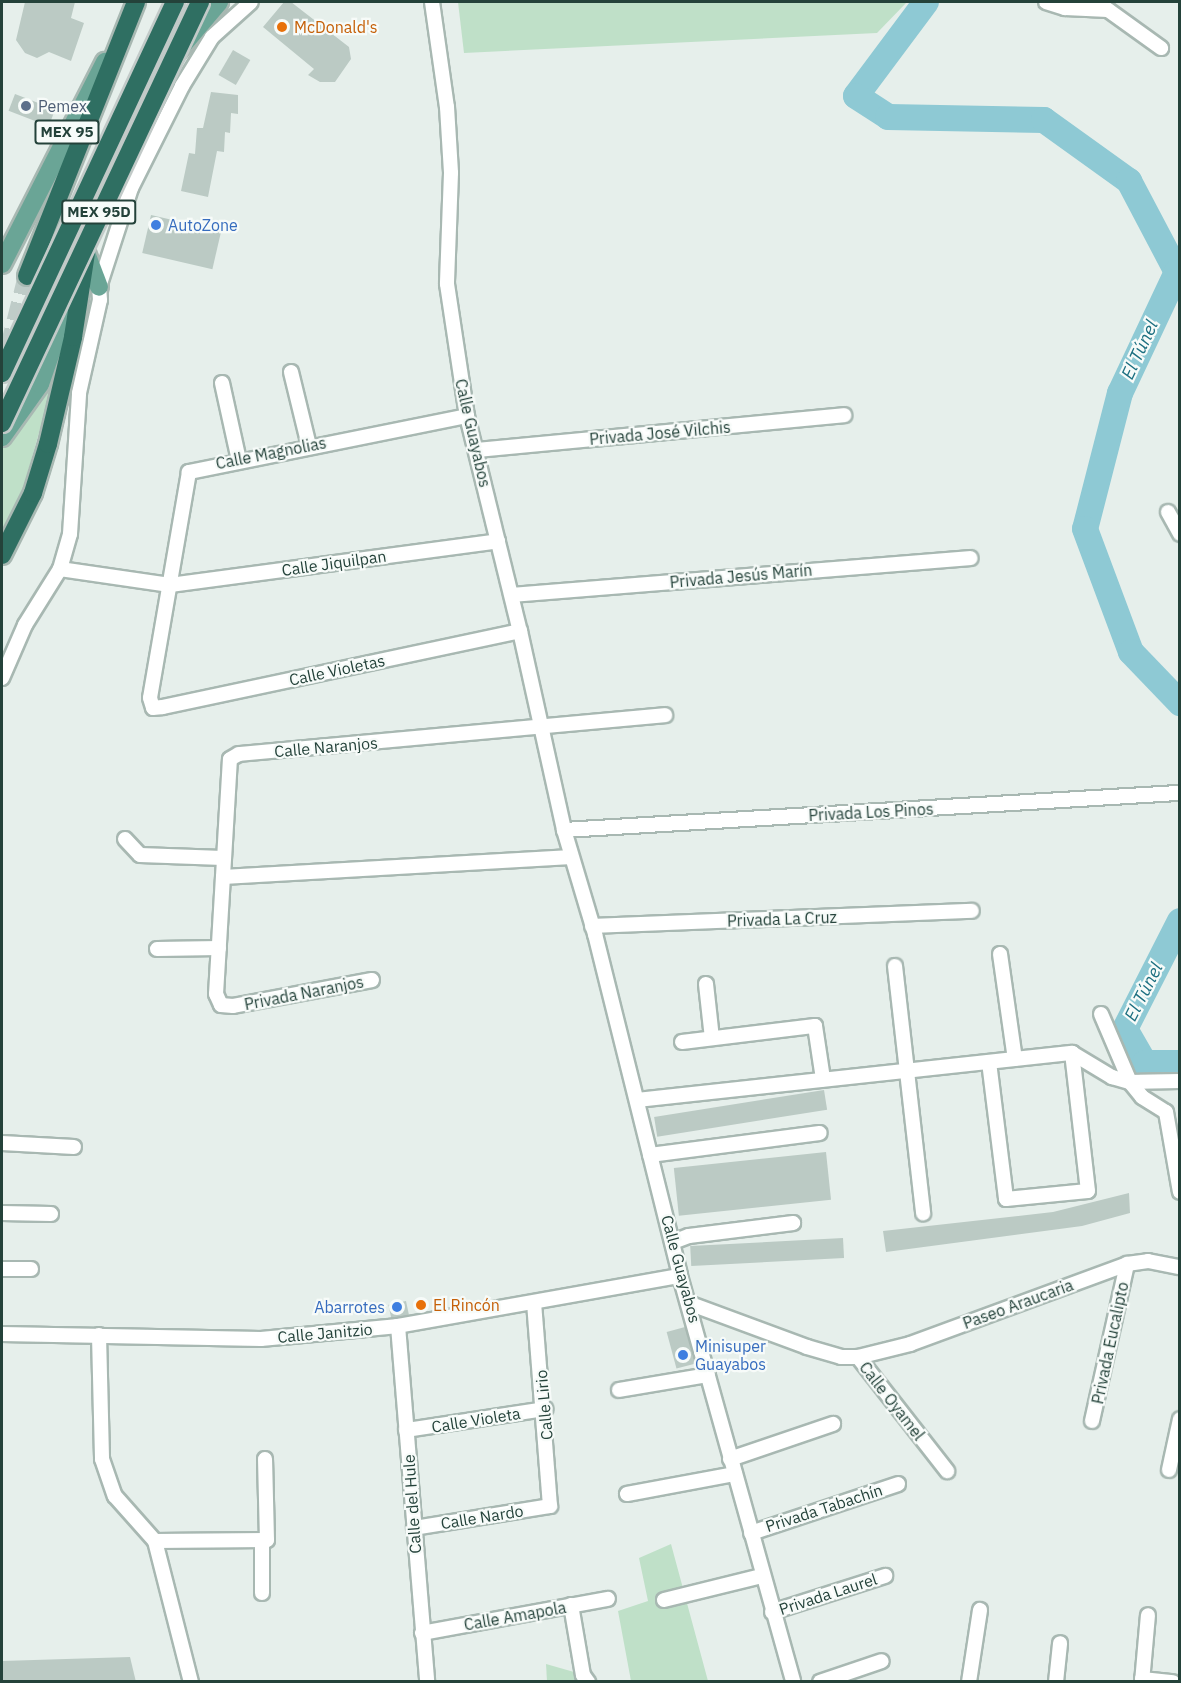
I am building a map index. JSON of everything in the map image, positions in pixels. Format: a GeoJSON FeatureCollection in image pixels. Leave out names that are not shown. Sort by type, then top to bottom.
{"type":"FeatureCollection","features":[{"type":"Feature","properties":{"kind":"highway"},"geometry":{"type":"LineString","coordinates":[[27,276],[136,2]]}},
{"type":"Feature","properties":{"kind":"highway","name":"MEX 95D"},"geometry":{"type":"LineString","coordinates":[[2,374],[175,2]]}},
{"type":"Feature","properties":{"kind":"highway","name":"MEX 95D"},"geometry":{"type":"LineString","coordinates":[[2,423],[200,2]]}},
{"type":"Feature","properties":{"kind":"highway"},"geometry":{"type":"LineString","coordinates":[[2,555],[33,493],[48,444],[73,337],[86,253]]}},
{"type":"Feature","properties":{"kind":"main road","name":"MEX 95"},"geometry":{"type":"LineString","coordinates":[[2,264],[136,2]]}},
{"type":"Feature","properties":{"kind":"main road","name":"MEX 95"},"geometry":{"type":"LineString","coordinates":[[2,437],[39,384],[86,253],[120,134],[154,79],[219,2]]}},
{"type":"Feature","properties":{"kind":"main road","name":"MEX 95"},"geometry":{"type":"LineString","coordinates":[[199,26],[227,2]]}},
{"type":"Feature","properties":{"kind":"main road"},"geometry":{"type":"LineString","coordinates":[[86,253],[99,286]]}},
{"type":"Feature","properties":{"kind":"street"},"geometry":{"type":"LineString","coordinates":[[2,678],[25,625],[60,569],[70,534],[79,393],[100,300],[99,286],[131,188],[182,86],[212,37],[251,2]]}},
{"type":"Feature","properties":{"kind":"street","name":"Calle Guayabos"},"geometry":{"type":"LineString","coordinates":[[432,2],[447,107],[451,173],[447,284],[467,416],[512,595],[564,830],[637,1100],[680,1276],[691,1304],[730,1459],[793,1682]]}},
{"type":"Feature","properties":{"kind":"street"},"geometry":{"type":"LineString","coordinates":[[1046,2],[1065,8],[1102,6],[1161,48]]}},
{"type":"Feature","properties":{"kind":"street"},"geometry":{"type":"LineString","coordinates":[[291,372],[309,446]]}},
{"type":"Feature","properties":{"kind":"street"},"geometry":{"type":"LineString","coordinates":[[222,383],[239,460]]}},
{"type":"Feature","properties":{"kind":"street","name":"Calle Magnolias"},"geometry":{"type":"LineString","coordinates":[[170,585],[189,472],[239,460],[467,416]]}},
{"type":"Feature","properties":{"kind":"street","name":"Privada José Vilchis"},"geometry":{"type":"LineString","coordinates":[[476,450],[844,416]]}},
{"type":"Feature","properties":{"kind":"street"},"geometry":{"type":"LineString","coordinates":[[1168,512],[1179,534]]}},
{"type":"Feature","properties":{"kind":"street","name":"Calle Jiquilpan"},"geometry":{"type":"LineString","coordinates":[[60,569],[170,585],[498,541]]}},
{"type":"Feature","properties":{"kind":"street","name":"Privada Jesús Marín"},"geometry":{"type":"LineString","coordinates":[[512,595],[971,558]]}},
{"type":"Feature","properties":{"kind":"street","name":"Calle Violetas"},"geometry":{"type":"LineString","coordinates":[[170,585],[150,699],[153,708],[520,630]]}},
{"type":"Feature","properties":{"kind":"street"},"geometry":{"type":"LineString","coordinates":[[541,728],[665,715]]}},
{"type":"Feature","properties":{"kind":"street","name":"Calle Naranjos"},"geometry":{"type":"LineString","coordinates":[[223,877],[227,771],[230,759],[239,754],[541,728]]}},
{"type":"Feature","properties":{"kind":"street","name":"Privada Los Pinos"},"geometry":{"type":"LineString","coordinates":[[564,830],[1178,793]]}},
{"type":"Feature","properties":{"kind":"street"},"geometry":{"type":"LineString","coordinates":[[126,839],[140,855],[223,858]]}},
{"type":"Feature","properties":{"kind":"street"},"geometry":{"type":"LineString","coordinates":[[223,877],[571,856]]}},
{"type":"Feature","properties":{"kind":"street","name":"Privada Naranjos"},"geometry":{"type":"LineString","coordinates":[[223,877],[216,994],[221,1005],[233,1006],[372,980]]}},
{"type":"Feature","properties":{"kind":"street","name":"Privada La Cruz"},"geometry":{"type":"LineString","coordinates":[[592,927],[972,910]]}},
{"type":"Feature","properties":{"kind":"street"},"geometry":{"type":"LineString","coordinates":[[157,949],[219,948]]}},
{"type":"Feature","properties":{"kind":"street"},"geometry":{"type":"LineString","coordinates":[[1000,954],[1015,1059]]}},
{"type":"Feature","properties":{"kind":"street"},"geometry":{"type":"LineString","coordinates":[[895,966],[923,1213]]}},
{"type":"Feature","properties":{"kind":"street"},"geometry":{"type":"LineString","coordinates":[[706,984],[712,1038]]}},
{"type":"Feature","properties":{"kind":"street"},"geometry":{"type":"LineString","coordinates":[[1101,1014],[1130,1082],[1142,1097],[1166,1112],[1179,1192]]}},
{"type":"Feature","properties":{"kind":"street"},"geometry":{"type":"LineString","coordinates":[[682,1042],[815,1026],[823,1079]]}},
{"type":"Feature","properties":{"kind":"street"},"geometry":{"type":"LineString","coordinates":[[637,1100],[1072,1053],[1112,1077],[1130,1082],[1179,1081]]}},
{"type":"Feature","properties":{"kind":"street"},"geometry":{"type":"LineString","coordinates":[[989,1062],[1006,1198],[1088,1191],[1072,1053]]}},
{"type":"Feature","properties":{"kind":"street"},"geometry":{"type":"LineString","coordinates":[[650,1155],[820,1132]]}},
{"type":"Feature","properties":{"kind":"street"},"geometry":{"type":"LineString","coordinates":[[2,1143],[74,1147]]}},
{"type":"Feature","properties":{"kind":"street"},"geometry":{"type":"LineString","coordinates":[[2,1213],[51,1214]]}},
{"type":"Feature","properties":{"kind":"street"},"geometry":{"type":"LineString","coordinates":[[673,1242],[689,1236],[794,1223]]}},
{"type":"Feature","properties":{"kind":"street","name":"Paseo Araucaria"},"geometry":{"type":"LineString","coordinates":[[858,1357],[910,1344],[1127,1264],[1148,1261],[1179,1268]]}},
{"type":"Feature","properties":{"kind":"street","name":"Privada Eucalipto"},"geometry":{"type":"LineString","coordinates":[[1092,1421],[1127,1264]]}},
{"type":"Feature","properties":{"kind":"street"},"geometry":{"type":"LineString","coordinates":[[2,1269],[31,1269]]}},
{"type":"Feature","properties":{"kind":"street","name":"Calle Janitzio"},"geometry":{"type":"LineString","coordinates":[[2,1334],[261,1339],[398,1326],[534,1304],[680,1276]]}},
{"type":"Feature","properties":{"kind":"street","name":"Calle Lirio"},"geometry":{"type":"LineString","coordinates":[[534,1304],[545,1409],[550,1506]]}},
{"type":"Feature","properties":{"kind":"street","name":"Calle Oyamel"},"geometry":{"type":"LineString","coordinates":[[691,1304],[807,1347],[841,1357],[858,1357],[947,1471]]}},
{"type":"Feature","properties":{"kind":"street","name":"Calle del Hule"},"geometry":{"type":"LineString","coordinates":[[398,1326],[427,1682]]}},
{"type":"Feature","properties":{"kind":"street"},"geometry":{"type":"LineString","coordinates":[[99,1335],[102,1459],[115,1496],[155,1541],[191,1682]]}},
{"type":"Feature","properties":{"kind":"street"},"geometry":{"type":"LineString","coordinates":[[619,1390],[708,1375]]}},
{"type":"Feature","properties":{"kind":"street","name":"Calle Violeta"},"geometry":{"type":"LineString","coordinates":[[406,1430],[545,1409]]}},
{"type":"Feature","properties":{"kind":"street"},"geometry":{"type":"LineString","coordinates":[[1169,1470],[1179,1419]]}},
{"type":"Feature","properties":{"kind":"street"},"geometry":{"type":"LineString","coordinates":[[730,1459],[833,1424]]}},
{"type":"Feature","properties":{"kind":"street"},"geometry":{"type":"LineString","coordinates":[[262,1593],[262,1543],[269,1532],[265,1459]]}},
{"type":"Feature","properties":{"kind":"street"},"geometry":{"type":"LineString","coordinates":[[627,1494],[735,1474]]}},
{"type":"Feature","properties":{"kind":"street","name":"Privada Tabachín"},"geometry":{"type":"LineString","coordinates":[[751,1533],[898,1484]]}},
{"type":"Feature","properties":{"kind":"street","name":"Calle Nardo"},"geometry":{"type":"LineString","coordinates":[[414,1528],[550,1506]]}},
{"type":"Feature","properties":{"kind":"street"},"geometry":{"type":"LineString","coordinates":[[155,1541],[262,1543]]}},
{"type":"Feature","properties":{"kind":"street"},"geometry":{"type":"LineString","coordinates":[[664,1600],[762,1576]]}},
{"type":"Feature","properties":{"kind":"street","name":"Privada Laurel"},"geometry":{"type":"LineString","coordinates":[[772,1612],[885,1576]]}},
{"type":"Feature","properties":{"kind":"street","name":"Calle Amapola"},"geometry":{"type":"LineString","coordinates":[[422,1633],[609,1599]]}},
{"type":"Feature","properties":{"kind":"street"},"geometry":{"type":"LineString","coordinates":[[571,1605],[583,1675],[588,1682]]}},
{"type":"Feature","properties":{"kind":"street"},"geometry":{"type":"LineString","coordinates":[[969,1682],[980,1610]]}},
{"type":"Feature","properties":{"kind":"street"},"geometry":{"type":"LineString","coordinates":[[1148,1615],[1142,1680],[1173,1682]]}},
{"type":"Feature","properties":{"kind":"street"},"geometry":{"type":"LineString","coordinates":[[1056,1682],[1060,1643]]}},
{"type":"Feature","properties":{"kind":"street"},"geometry":{"type":"LineString","coordinates":[[820,1682],[882,1661]]}},
{"type":"Feature","properties":{"kind":"green space"},"geometry":{"type":"Polygon","coordinates":[[[458,2],[907,2],[877,33],[464,53],[458,2]]]}},
{"type":"Feature","properties":{"kind":"green space"},"geometry":{"type":"Polygon","coordinates":[[[61,355],[23,489],[2,535],[2,448],[26,421],[61,355]]]}},
{"type":"Feature","properties":{"kind":"green space"},"geometry":{"type":"Polygon","coordinates":[[[671,1544],[708,1681],[631,1681],[618,1611],[648,1601],[639,1558],[671,1544]]]}},
{"type":"Feature","properties":{"kind":"green space"},"geometry":{"type":"Polygon","coordinates":[[[546,1664],[574,1672],[582,1681],[547,1681],[546,1664]]]}},
{"type":"Feature","properties":{"kind":"building"},"geometry":{"type":"Polygon","coordinates":[[[25,2],[75,2],[71,18],[84,23],[71,61],[49,52],[37,58],[25,53],[16,40],[25,2]]]}},
{"type":"Feature","properties":{"kind":"building"},"geometry":{"type":"Polygon","coordinates":[[[284,2],[291,2],[349,47],[351,59],[335,82],[320,82],[308,75],[314,69],[263,27],[284,2]]]}},
{"type":"Feature","properties":{"kind":"building"},"geometry":{"type":"Polygon","coordinates":[[[233,50],[250,60],[236,85],[218,75],[233,50]]]}},
{"type":"Feature","properties":{"kind":"building"},"geometry":{"type":"Polygon","coordinates":[[[211,92],[238,95],[238,114],[231,113],[230,133],[225,132],[224,152],[217,151],[208,197],[181,191],[189,153],[195,154],[197,128],[203,128],[211,92]]]}},
{"type":"Feature","properties":{"kind":"building"},"geometry":{"type":"Polygon","coordinates":[[[15,94],[55,109],[49,126],[9,111],[15,94]]]}},
{"type":"Feature","properties":{"kind":"building"},"geometry":{"type":"Polygon","coordinates":[[[151,215],[221,231],[212,269],[142,253],[151,215]]]}},
{"type":"Feature","properties":{"kind":"building"},"geometry":{"type":"Polygon","coordinates":[[[824,1090],[827,1110],[657,1137],[654,1117],[824,1090]]]}},
{"type":"Feature","properties":{"kind":"building"},"geometry":{"type":"Polygon","coordinates":[[[826,1152],[831,1200],[679,1216],[674,1168],[826,1152]]]}},
{"type":"Feature","properties":{"kind":"building"},"geometry":{"type":"Polygon","coordinates":[[[1129,1193],[1130,1213],[1082,1226],[886,1252],[883,1231],[1053,1212],[1129,1193]]]}},
{"type":"Feature","properties":{"kind":"building"},"geometry":{"type":"Polygon","coordinates":[[[843,1238],[844,1258],[691,1266],[690,1246],[843,1238]]]}},
{"type":"Feature","properties":{"kind":"building"},"geometry":{"type":"Polygon","coordinates":[[[406,1301],[409,1315],[391,1318],[388,1305],[406,1301]]]}},
{"type":"Feature","properties":{"kind":"building"},"geometry":{"type":"Polygon","coordinates":[[[685,1327],[695,1364],[676,1369],[667,1332],[685,1327]]]}},
{"type":"Feature","properties":{"kind":"building"},"geometry":{"type":"Polygon","coordinates":[[[130,1657],[136,1682],[2,1682],[2,1661],[130,1657]]]}},
{"type":"Feature","properties":{"kind":"waterway","name":"El Túnel"},"geometry":{"type":"LineString","coordinates":[[926,2],[856,96],[888,117],[1044,120],[1129,181],[1177,272],[1120,393],[1085,529],[1131,652],[1180,703]]}},
{"type":"Feature","properties":{"kind":"waterway","name":"El Túnel"},"geometry":{"type":"LineString","coordinates":[[1180,921],[1125,1029],[1145,1063],[1180,1063]]}},
{"type":"Feature","properties":{"kind":"tunnel"},"geometry":{"type":"LineString","coordinates":[[9,347],[27,276]]}},
{"type":"Feature","properties":{"kind":"place","name":"McDonald's"},"geometry":{"type":"Point","coordinates":[282,27]}},
{"type":"Feature","properties":{"kind":"place","name":"Pemex"},"geometry":{"type":"Point","coordinates":[26,106]}},
{"type":"Feature","properties":{"kind":"place","name":"AutoZone"},"geometry":{"type":"Point","coordinates":[156,225]}},
{"type":"Feature","properties":{"kind":"place","name":"El Rincón"},"geometry":{"type":"Point","coordinates":[421,1305]}},
{"type":"Feature","properties":{"kind":"place","name":"Abarrotes"},"geometry":{"type":"Point","coordinates":[397,1307]}},
{"type":"Feature","properties":{"kind":"place","name":"Minisuper Guayabos"},"geometry":{"type":"Point","coordinates":[683,1355]}}]}
